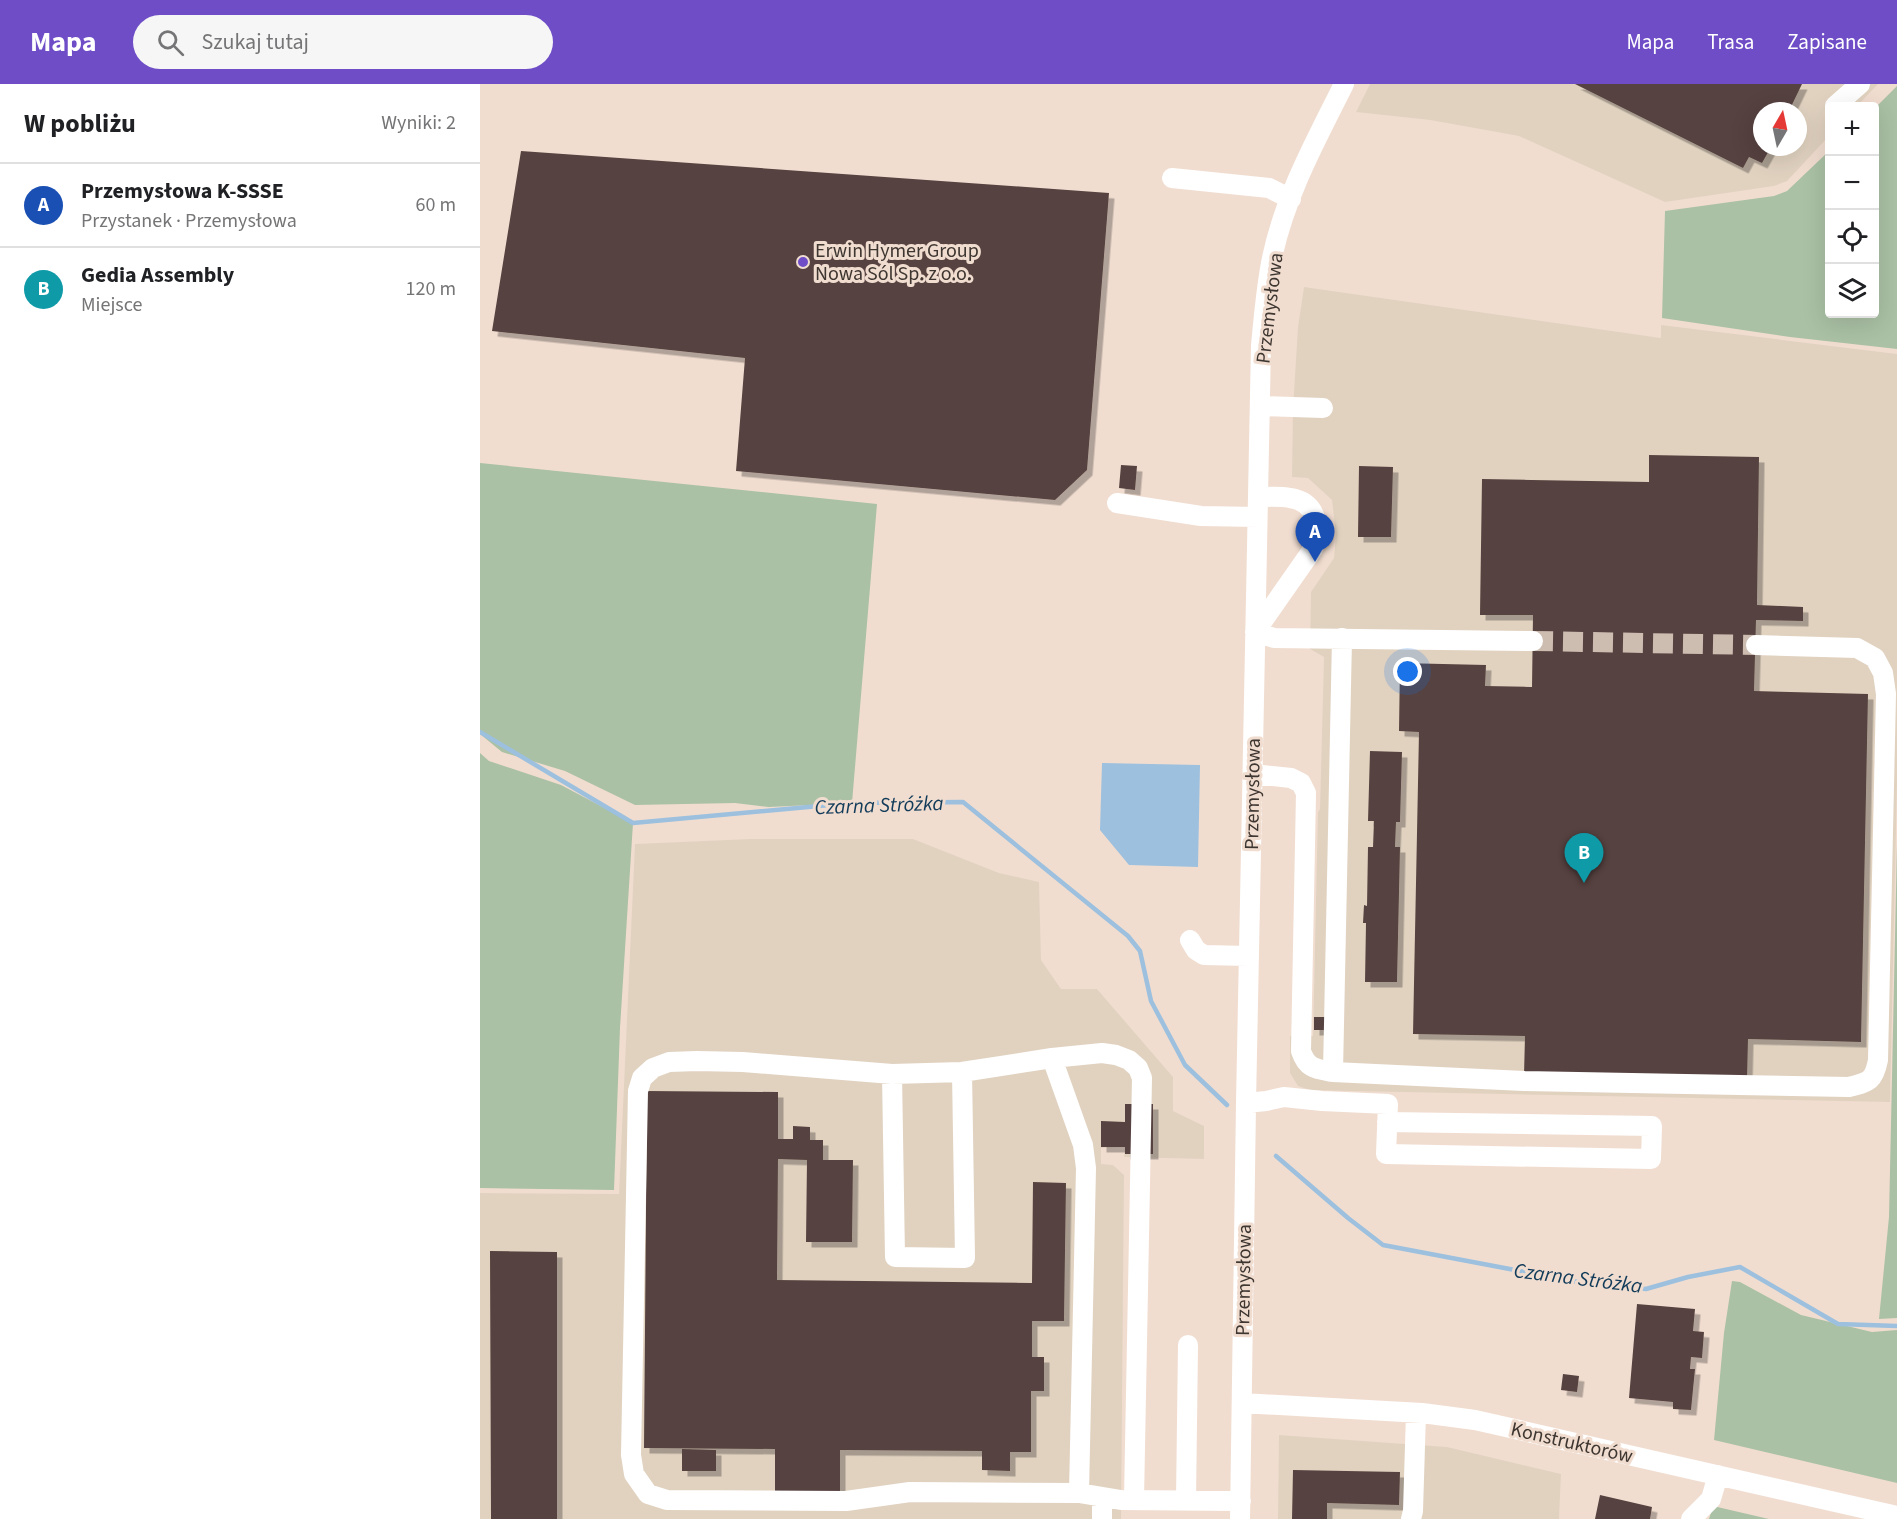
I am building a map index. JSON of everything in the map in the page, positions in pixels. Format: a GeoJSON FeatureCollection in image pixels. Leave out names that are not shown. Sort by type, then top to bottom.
{"type":"FeatureCollection","features":[{"type":"Feature","properties":{"kind":"street","name":"Przemysłowa"},"geometry":{"type":"LineString","coordinates":[[1241,1510],[1246,1103],[1261,345],[1273,256],[1291,199],[1308,157],[1344,84]]}},
{"type":"Feature","properties":{"kind":"street"},"geometry":{"type":"LineString","coordinates":[[1840,102],[1860,84]]}},
{"type":"Feature","properties":{"kind":"street"},"geometry":{"type":"LineString","coordinates":[[1172,178],[1269,188],[1291,199]]}},
{"type":"Feature","properties":{"kind":"street"},"geometry":{"type":"LineString","coordinates":[[1260,406],[1323,408]]}},
{"type":"Feature","properties":{"kind":"street"},"geometry":{"type":"LineString","coordinates":[[1258,496],[1288,497],[1310,506],[1316,516],[1317,538],[1313,549],[1255,632],[1274,638],[1533,641]]}},
{"type":"Feature","properties":{"kind":"street"},"geometry":{"type":"LineString","coordinates":[[1117,503],[1201,516],[1257,517]]}},
{"type":"Feature","properties":{"kind":"street"},"geometry":{"type":"LineString","coordinates":[[1333,1071],[1342,638]]}},
{"type":"Feature","properties":{"kind":"street"},"geometry":{"type":"LineString","coordinates":[[1253,774],[1291,778],[1301,783],[1306,793],[1301,1051],[1305,1062],[1316,1069],[1524,1081],[1849,1087],[1867,1083],[1875,1074],[1878,1060],[1886,694],[1883,673],[1875,658],[1857,648],[1756,645]]}},
{"type":"Feature","properties":{"kind":"street"},"geometry":{"type":"LineString","coordinates":[[1190,940],[1196,950],[1204,955],[1249,956]]}},
{"type":"Feature","properties":{"kind":"street"},"geometry":{"type":"LineString","coordinates":[[1134,1500],[1142,1078],[1138,1068],[1130,1060],[1116,1054],[1102,1053],[962,1072],[892,1074],[743,1062],[669,1062],[653,1068],[642,1078],[638,1091],[631,1455],[634,1474],[648,1494],[667,1500],[846,1501],[910,1492],[1078,1492],[1102,1498],[1134,1500],[1186,1500],[1241,1510]]}},
{"type":"Feature","properties":{"kind":"street"},"geometry":{"type":"LineString","coordinates":[[1052,1058],[1083,1145],[1086,1168],[1078,1492]]}},
{"type":"Feature","properties":{"kind":"street"},"geometry":{"type":"LineString","coordinates":[[892,1074],[895,1257],[965,1258],[962,1072]]}},
{"type":"Feature","properties":{"kind":"street"},"geometry":{"type":"LineString","coordinates":[[1246,1103],[1284,1098],[1388,1104],[1386,1154],[1651,1159],[1652,1126],[1388,1122]]}},
{"type":"Feature","properties":{"kind":"street"},"geometry":{"type":"LineString","coordinates":[[1186,1500],[1188,1345]]}},
{"type":"Feature","properties":{"kind":"street","name":"Konstruktorów"},"geometry":{"type":"LineString","coordinates":[[1242,1403],[1416,1413],[1475,1420],[1897,1516]]}},
{"type":"Feature","properties":{"kind":"street"},"geometry":{"type":"LineString","coordinates":[[1411,1519],[1416,1413]]}},
{"type":"Feature","properties":{"kind":"street"},"geometry":{"type":"LineString","coordinates":[[1691,1519],[1711,1499],[1718,1474]]}},
{"type":"Feature","properties":{"kind":"street"},"geometry":{"type":"LineString","coordinates":[[1102,1498],[1102,1519]]}},
{"type":"Feature","properties":{"kind":"shaded area"},"geometry":{"type":"Polygon","coordinates":[[[1370,84],[1878,84],[1861,102],[1825,102],[1825,140],[1787,181],[1774,186],[1665,202],[1519,136],[1430,120],[1356,112],[1370,84]]]}},
{"type":"Feature","properties":{"kind":"shaded area"},"geometry":{"type":"Polygon","coordinates":[[[1304,287],[1661,338],[1661,325],[1897,354],[1897,783],[1890,1102],[1310,1090],[1298,1086],[1290,1073],[1290,1036],[1313,1036],[1324,657],[1310,649],[1311,592],[1334,558],[1336,535],[1332,500],[1308,478],[1292,477],[1298,327],[1304,287]]]}},
{"type":"Feature","properties":{"kind":"shaded area"},"geometry":{"type":"Polygon","coordinates":[[[750,839],[913,839],[999,873],[1039,882],[1041,960],[1061,989],[1097,989],[1173,1077],[1173,1111],[1204,1126],[1204,1159],[1124,1157],[1125,1147],[1101,1148],[1101,1164],[1113,1165],[1124,1175],[1121,1519],[480,1519],[480,1193],[619,1194],[635,844],[750,839]]]}},
{"type":"Feature","properties":{"kind":"shaded area"},"geometry":{"type":"Polygon","coordinates":[[[1279,1435],[1447,1447],[1561,1474],[1559,1519],[1278,1519],[1279,1435]]]}},
{"type":"Feature","properties":{"kind":"green space"},"geometry":{"type":"Polygon","coordinates":[[[1897,86],[1897,349],[1790,337],[1662,318],[1665,211],[1774,196],[1787,191],[1825,155],[1825,318],[1879,318],[1879,104],[1897,86]]]}},
{"type":"Feature","properties":{"kind":"green space"},"geometry":{"type":"Polygon","coordinates":[[[480,463],[877,504],[852,803],[769,807],[735,803],[635,805],[565,771],[502,752],[480,734],[480,463]]]}},
{"type":"Feature","properties":{"kind":"green space"},"geometry":{"type":"Polygon","coordinates":[[[480,753],[489,761],[561,785],[633,823],[620,1028],[614,1190],[480,1188],[480,753]]]}},
{"type":"Feature","properties":{"kind":"green space"},"geometry":{"type":"Polygon","coordinates":[[[1897,844],[1897,1318],[1879,1319],[1889,1217],[1897,844]]]}},
{"type":"Feature","properties":{"kind":"green space"},"geometry":{"type":"Polygon","coordinates":[[[1732,1281],[1740,1282],[1801,1315],[1872,1332],[1897,1330],[1897,1483],[1714,1440],[1724,1333],[1732,1281]]]}},
{"type":"Feature","properties":{"kind":"green space"},"geometry":{"type":"Polygon","coordinates":[[[1713,1506],[1769,1519],[1709,1519],[1713,1506]]]}},
{"type":"Feature","properties":{"kind":"water"},"geometry":{"type":"Polygon","coordinates":[[[1102,763],[1200,765],[1198,867],[1129,865],[1100,830],[1102,763]]]}},
{"type":"Feature","properties":{"kind":"building"},"geometry":{"type":"Polygon","coordinates":[[[1575,84],[1802,84],[1793,102],[1753,102],[1753,156],[1766,156],[1762,163],[1749,157],[1743,168],[1575,84]]]}},
{"type":"Feature","properties":{"kind":"building","name":"Erwin Hymer Group Nowa Sól Sp. z o.o."},"geometry":{"type":"Polygon","coordinates":[[[521,151],[1109,193],[1087,470],[1055,500],[736,471],[745,358],[492,331],[521,151]]]}},
{"type":"Feature","properties":{"kind":"building"},"geometry":{"type":"Polygon","coordinates":[[[1649,455],[1759,457],[1757,605],[1803,607],[1803,621],[1756,620],[1754,691],[1868,694],[1861,1042],[1748,1039],[1747,1080],[1524,1075],[1525,1036],[1413,1034],[1419,732],[1399,731],[1400,663],[1486,665],[1485,686],[1532,687],[1533,615],[1480,615],[1482,479],[1649,482],[1649,455]]]}},
{"type":"Feature","properties":{"kind":"building"},"geometry":{"type":"Polygon","coordinates":[[[1121,465],[1137,466],[1135,490],[1119,488],[1121,465]]]}},
{"type":"Feature","properties":{"kind":"building"},"geometry":{"type":"Polygon","coordinates":[[[1359,466],[1393,467],[1391,537],[1358,537],[1359,466]]]}},
{"type":"Feature","properties":{"kind":"building"},"geometry":{"type":"Polygon","coordinates":[[[1370,751],[1402,752],[1400,822],[1396,822],[1395,847],[1400,847],[1397,982],[1365,982],[1364,905],[1367,906],[1368,847],[1373,847],[1374,821],[1368,821],[1370,751]]]}},
{"type":"Feature","properties":{"kind":"building"},"geometry":{"type":"Polygon","coordinates":[[[1314,1017],[1325,1017],[1325,1030],[1314,1030],[1314,1017]]]}},
{"type":"Feature","properties":{"kind":"building"},"geometry":{"type":"Polygon","coordinates":[[[647,1091],[778,1092],[778,1139],[793,1139],[793,1126],[810,1127],[810,1140],[823,1140],[823,1160],[853,1160],[852,1242],[806,1242],[807,1160],[778,1159],[777,1280],[1032,1283],[1033,1182],[1066,1183],[1064,1321],[1032,1321],[1032,1357],[1044,1357],[1044,1391],[1031,1391],[1031,1452],[1010,1452],[1010,1471],[982,1470],[982,1451],[840,1450],[840,1492],[775,1491],[775,1449],[644,1448],[647,1091]]]}},
{"type":"Feature","properties":{"kind":"building"},"geometry":{"type":"Polygon","coordinates":[[[1125,1104],[1153,1104],[1153,1154],[1125,1154],[1125,1147],[1101,1147],[1101,1121],[1125,1122],[1125,1104]]]}},
{"type":"Feature","properties":{"kind":"building"},"geometry":{"type":"Polygon","coordinates":[[[490,1251],[557,1252],[557,1519],[491,1519],[490,1251]]]}},
{"type":"Feature","properties":{"kind":"building"},"geometry":{"type":"Polygon","coordinates":[[[1637,1304],[1695,1309],[1693,1331],[1704,1332],[1702,1358],[1691,1357],[1690,1369],[1695,1369],[1691,1410],[1673,1409],[1673,1402],[1629,1398],[1637,1304]]]}},
{"type":"Feature","properties":{"kind":"building"},"geometry":{"type":"Polygon","coordinates":[[[1563,1374],[1579,1376],[1577,1392],[1561,1390],[1563,1374]]]}},
{"type":"Feature","properties":{"kind":"building"},"geometry":{"type":"Polygon","coordinates":[[[682,1449],[716,1450],[716,1471],[682,1471],[682,1449]]]}},
{"type":"Feature","properties":{"kind":"building"},"geometry":{"type":"Polygon","coordinates":[[[1293,1470],[1400,1472],[1399,1505],[1327,1503],[1327,1519],[1292,1519],[1293,1470]]]}},
{"type":"Feature","properties":{"kind":"building"},"geometry":{"type":"Polygon","coordinates":[[[1600,1495],[1652,1507],[1650,1519],[1595,1519],[1600,1495]]]}},
{"type":"Feature","properties":{"kind":"waterway","name":"Czarna Stróżka"},"geometry":{"type":"LineString","coordinates":[[480,732],[633,823],[852,803],[963,802],[1128,936],[1140,951],[1151,1001],[1185,1065],[1227,1105]]}},
{"type":"Feature","properties":{"kind":"waterway","name":"Czarna Stróżka"},"geometry":{"type":"LineString","coordinates":[[1276,1156],[1383,1245],[1578,1282],[1646,1289],[1688,1277],[1740,1267],[1838,1324],[1897,1326]]}},
{"type":"Feature","properties":{"kind":"tunnel"},"geometry":{"type":"LineString","coordinates":[[1533,641],[1756,645]]}},
{"type":"Feature","properties":{"kind":"place","name":"Erwin Hymer Group Nowa Sól Sp. z o.o."},"geometry":{"type":"Point","coordinates":[803,262]}},
{"type":"Feature","properties":{"kind":"place","name":"Przemysłowa K-SSSE"},"geometry":{"type":"Point","coordinates":[1315,562]}},
{"type":"Feature","properties":{"kind":"place","name":"Gedia Assembly"},"geometry":{"type":"Point","coordinates":[1584,883]}}]}
